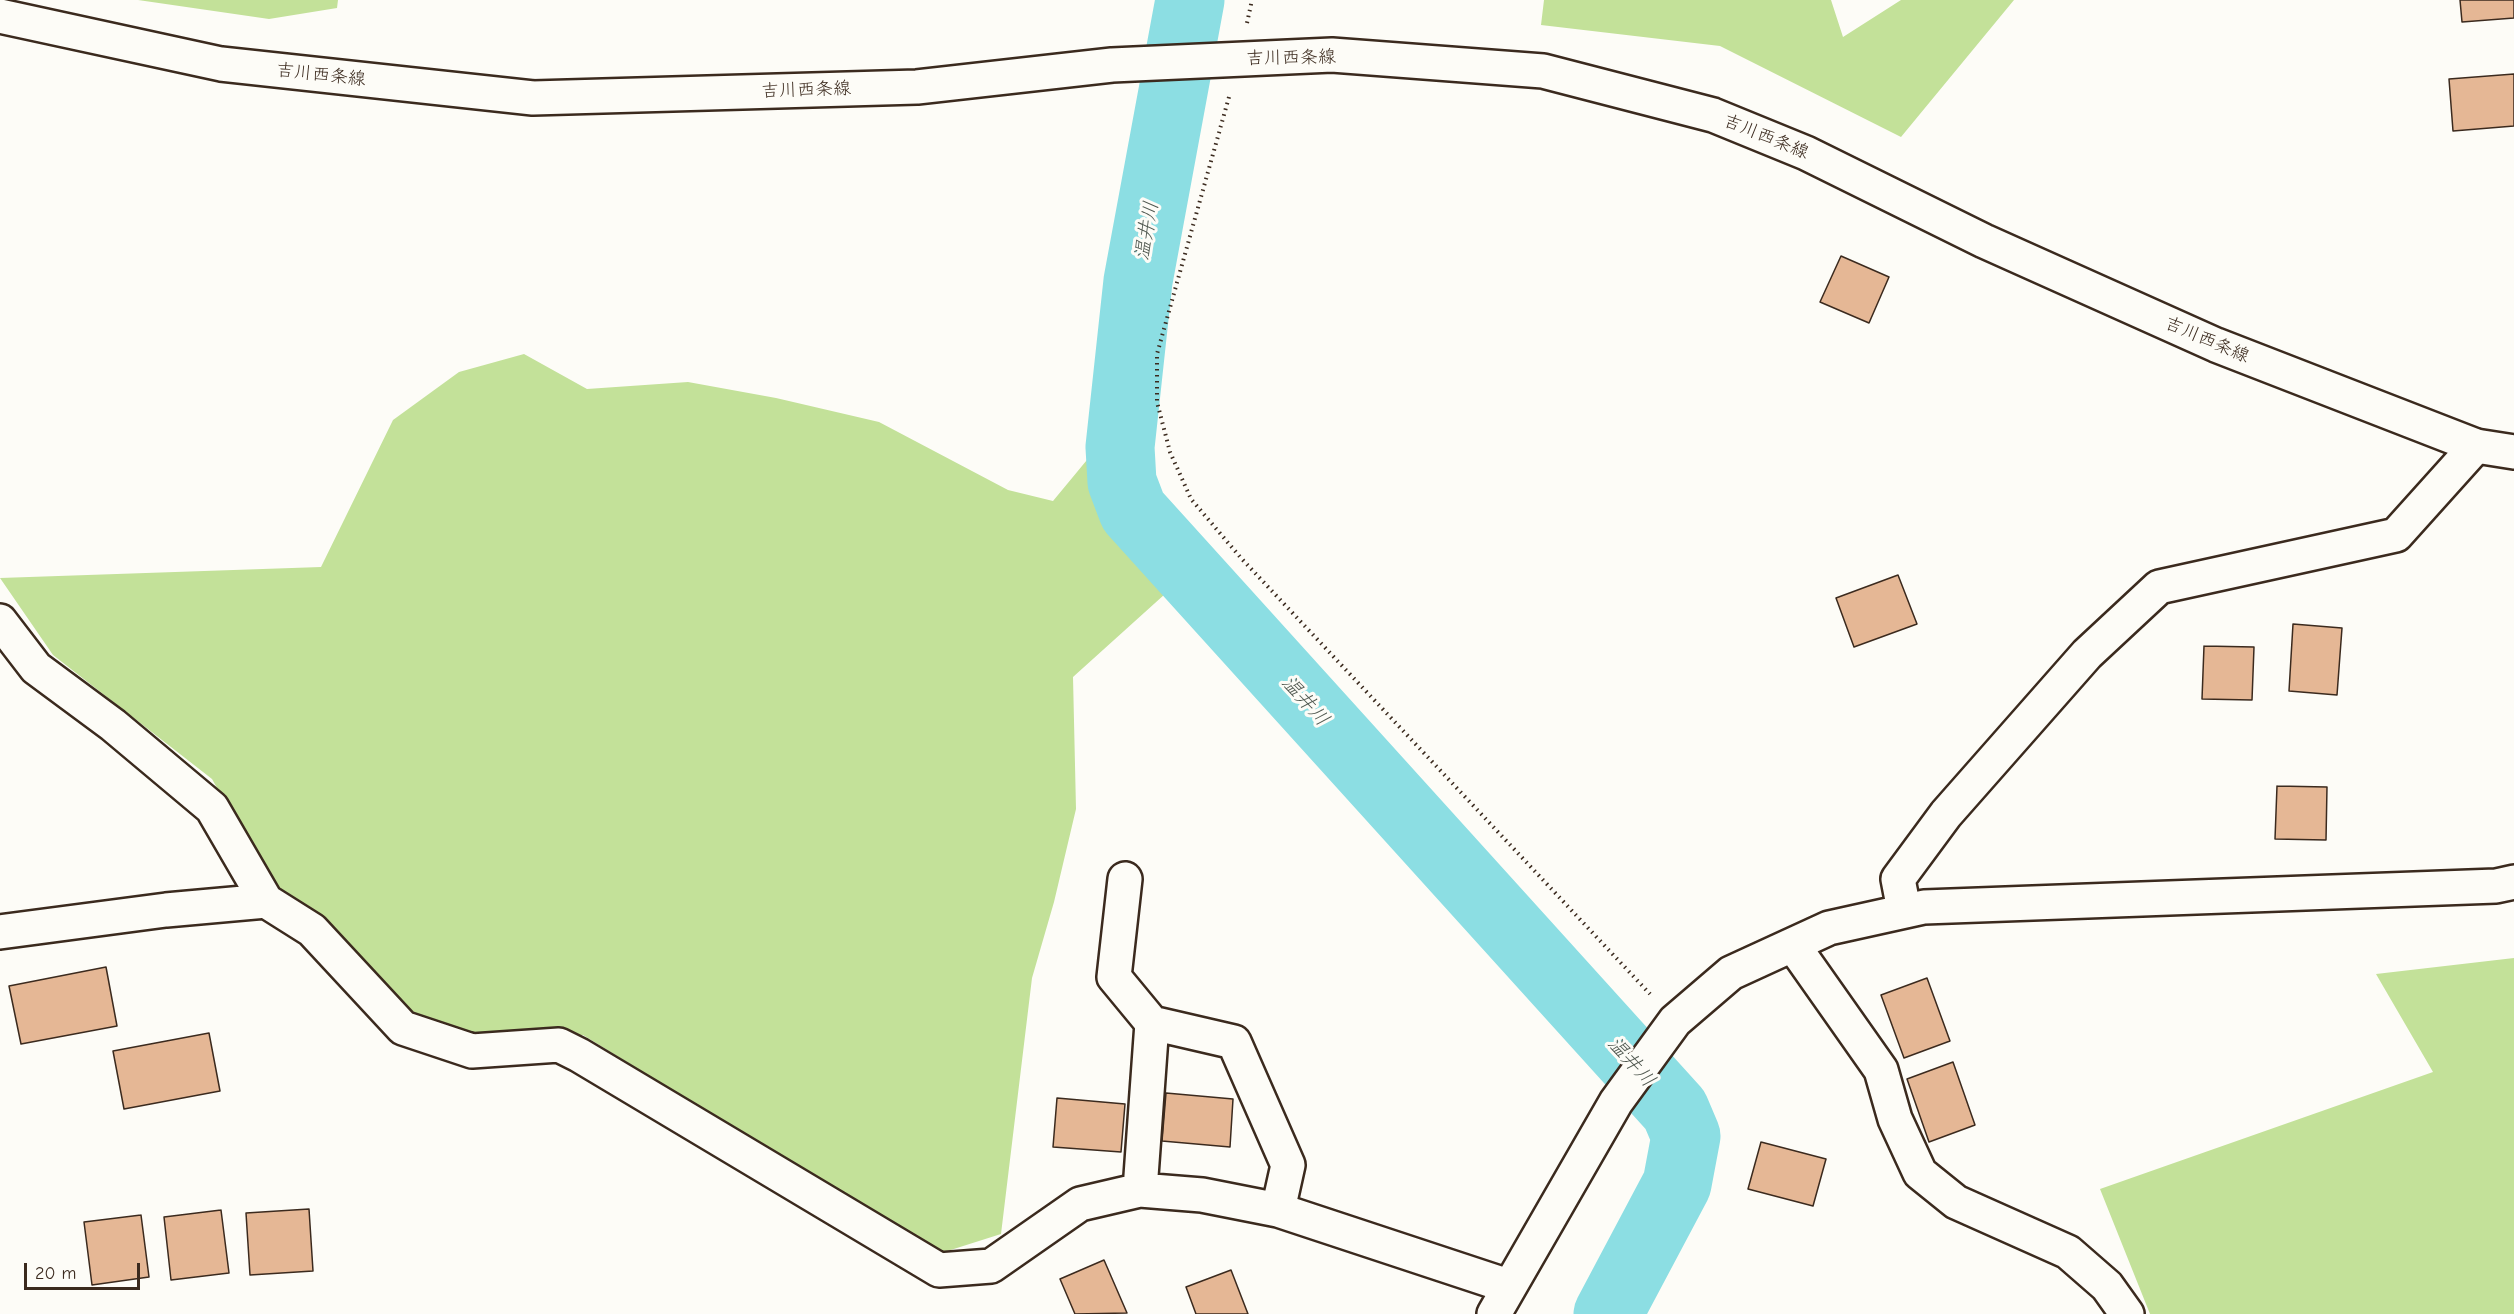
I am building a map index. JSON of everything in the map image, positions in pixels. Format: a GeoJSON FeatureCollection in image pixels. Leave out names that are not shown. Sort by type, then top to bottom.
{"type":"FeatureCollection","features":[{"type":"Feature","properties":{"kind":"street","name":"吉川西条線"},"geometry":{"type":"LineString","coordinates":[[0,16],[221,64],[533,98],[917,87],[1112,65],[1332,56],[1543,71],[1713,116],[1806,153],[1984,241],[2216,345],[2476,446],[2514,452]]}},
{"type":"Feature","properties":{"kind":"street"},"geometry":{"type":"LineString","coordinates":[[1904,910],[1898,879],[1946,814],[2087,654],[2159,587],[2396,535],[2476,446]]}},
{"type":"Feature","properties":{"kind":"street"},"geometry":{"type":"LineString","coordinates":[[0,621],[36,668],[113,725],[212,808],[266,901],[312,930],[403,1028],[472,1051],[558,1045],[579,1055],[939,1270],[991,1266],[1080,1204],[1140,1190],[1202,1196],[1278,1210],[1501,1300],[1616,1102],[1671,1027],[1731,973],[1829,928],[1924,907],[2496,886],[2514,882]]}},
{"type":"Feature","properties":{"kind":"street"},"geometry":{"type":"LineString","coordinates":[[1125,879],[1114,977],[1152,1023],[1234,1042],[1288,1165],[1278,1210]]}},
{"type":"Feature","properties":{"kind":"street"},"geometry":{"type":"LineString","coordinates":[[0,932],[166,910],[266,901]]}},
{"type":"Feature","properties":{"kind":"street"},"geometry":{"type":"LineString","coordinates":[[1793,945],[1881,1070],[1895,1119],[1920,1173],[1956,1202],[2068,1252],[2107,1286],[2127,1314]]}},
{"type":"Feature","properties":{"kind":"street"},"geometry":{"type":"LineString","coordinates":[[1140,1190],[1152,1023]]}},
{"type":"Feature","properties":{"kind":"path"},"geometry":{"type":"LineString","coordinates":[[1226,59],[1156,354],[1157,402],[1170,452],[1178,471],[1191,499],[1241,558],[1671,1027]]}},
{"type":"Feature","properties":{"kind":"green space"},"geometry":{"type":"Polygon","coordinates":[[[138,0],[338,0],[337,8],[269,19],[138,0]]]}},
{"type":"Feature","properties":{"kind":"green space"},"geometry":{"type":"Polygon","coordinates":[[[1544,0],[1831,0],[1843,37],[1901,0],[2014,0],[1901,137],[1720,46],[1541,25],[1544,0]]]}},
{"type":"Feature","properties":{"kind":"green space"},"geometry":{"type":"Polygon","coordinates":[[[524,354],[587,389],[688,382],[776,398],[879,422],[1008,490],[1053,501],[1101,443],[1121,504],[1175,585],[1073,677],[1076,809],[1054,902],[1032,978],[1001,1234],[938,1254],[583,1035],[503,1044],[430,1032],[279,898],[212,779],[53,655],[0,578],[321,567],[393,420],[459,372],[524,354]]]}},
{"type":"Feature","properties":{"kind":"green space"},"geometry":{"type":"Polygon","coordinates":[[[2514,958],[2514,1314],[2150,1314],[2100,1189],[2433,1072],[2376,974],[2514,958]]]}},
{"type":"Feature","properties":{"kind":"building"},"geometry":{"type":"Polygon","coordinates":[[[2460,0],[2514,0],[2514,18],[2462,22],[2460,0]]]}},
{"type":"Feature","properties":{"kind":"building"},"geometry":{"type":"Polygon","coordinates":[[[2514,74],[2514,126],[2453,131],[2449,79],[2514,74]]]}},
{"type":"Feature","properties":{"kind":"building"},"geometry":{"type":"Polygon","coordinates":[[[1841,256],[1889,277],[1869,323],[1820,302],[1841,256]]]}},
{"type":"Feature","properties":{"kind":"building"},"geometry":{"type":"Polygon","coordinates":[[[1898,575],[1917,624],[1854,647],[1836,598],[1898,575]]]}},
{"type":"Feature","properties":{"kind":"building"},"geometry":{"type":"Polygon","coordinates":[[[2293,624],[2342,628],[2337,695],[2289,691],[2293,624]]]}},
{"type":"Feature","properties":{"kind":"building"},"geometry":{"type":"Polygon","coordinates":[[[2204,646],[2254,647],[2252,700],[2202,699],[2204,646]]]}},
{"type":"Feature","properties":{"kind":"building"},"geometry":{"type":"Polygon","coordinates":[[[2277,786],[2327,787],[2326,840],[2275,839],[2277,786]]]}},
{"type":"Feature","properties":{"kind":"building"},"geometry":{"type":"Polygon","coordinates":[[[106,967],[117,1026],[21,1044],[9,986],[106,967]]]}},
{"type":"Feature","properties":{"kind":"building"},"geometry":{"type":"Polygon","coordinates":[[[1927,978],[1950,1041],[1904,1058],[1881,995],[1927,978]]]}},
{"type":"Feature","properties":{"kind":"building"},"geometry":{"type":"Polygon","coordinates":[[[209,1033],[220,1091],[124,1109],[113,1051],[209,1033]]]}},
{"type":"Feature","properties":{"kind":"building"},"geometry":{"type":"Polygon","coordinates":[[[1953,1062],[1975,1125],[1929,1142],[1907,1079],[1953,1062]]]}},
{"type":"Feature","properties":{"kind":"building"},"geometry":{"type":"Polygon","coordinates":[[[1166,1093],[1233,1099],[1230,1147],[1162,1141],[1166,1093]]]}},
{"type":"Feature","properties":{"kind":"building"},"geometry":{"type":"Polygon","coordinates":[[[1057,1098],[1125,1104],[1121,1152],[1053,1147],[1057,1098]]]}},
{"type":"Feature","properties":{"kind":"building"},"geometry":{"type":"Polygon","coordinates":[[[1761,1142],[1826,1159],[1813,1206],[1748,1189],[1761,1142]]]}},
{"type":"Feature","properties":{"kind":"building"},"geometry":{"type":"Polygon","coordinates":[[[309,1209],[313,1271],[250,1275],[246,1213],[309,1209]]]}},
{"type":"Feature","properties":{"kind":"building"},"geometry":{"type":"Polygon","coordinates":[[[221,1210],[229,1273],[171,1280],[164,1217],[221,1210]]]}},
{"type":"Feature","properties":{"kind":"building"},"geometry":{"type":"Polygon","coordinates":[[[141,1215],[149,1277],[92,1285],[84,1222],[141,1215]]]}},
{"type":"Feature","properties":{"kind":"building"},"geometry":{"type":"Polygon","coordinates":[[[1104,1260],[1127,1313],[1075,1314],[1060,1279],[1104,1260]]]}},
{"type":"Feature","properties":{"kind":"building"},"geometry":{"type":"Polygon","coordinates":[[[1231,1270],[1248,1314],[1196,1314],[1186,1287],[1231,1270]]]}},
{"type":"Feature","properties":{"kind":"waterway","name":"温井川"},"geometry":{"type":"LineString","coordinates":[[1190,0],[1138,281],[1120,447],[1122,482],[1133,511],[1675,1110],[1686,1136],[1677,1184],[1608,1314]]}}]}
